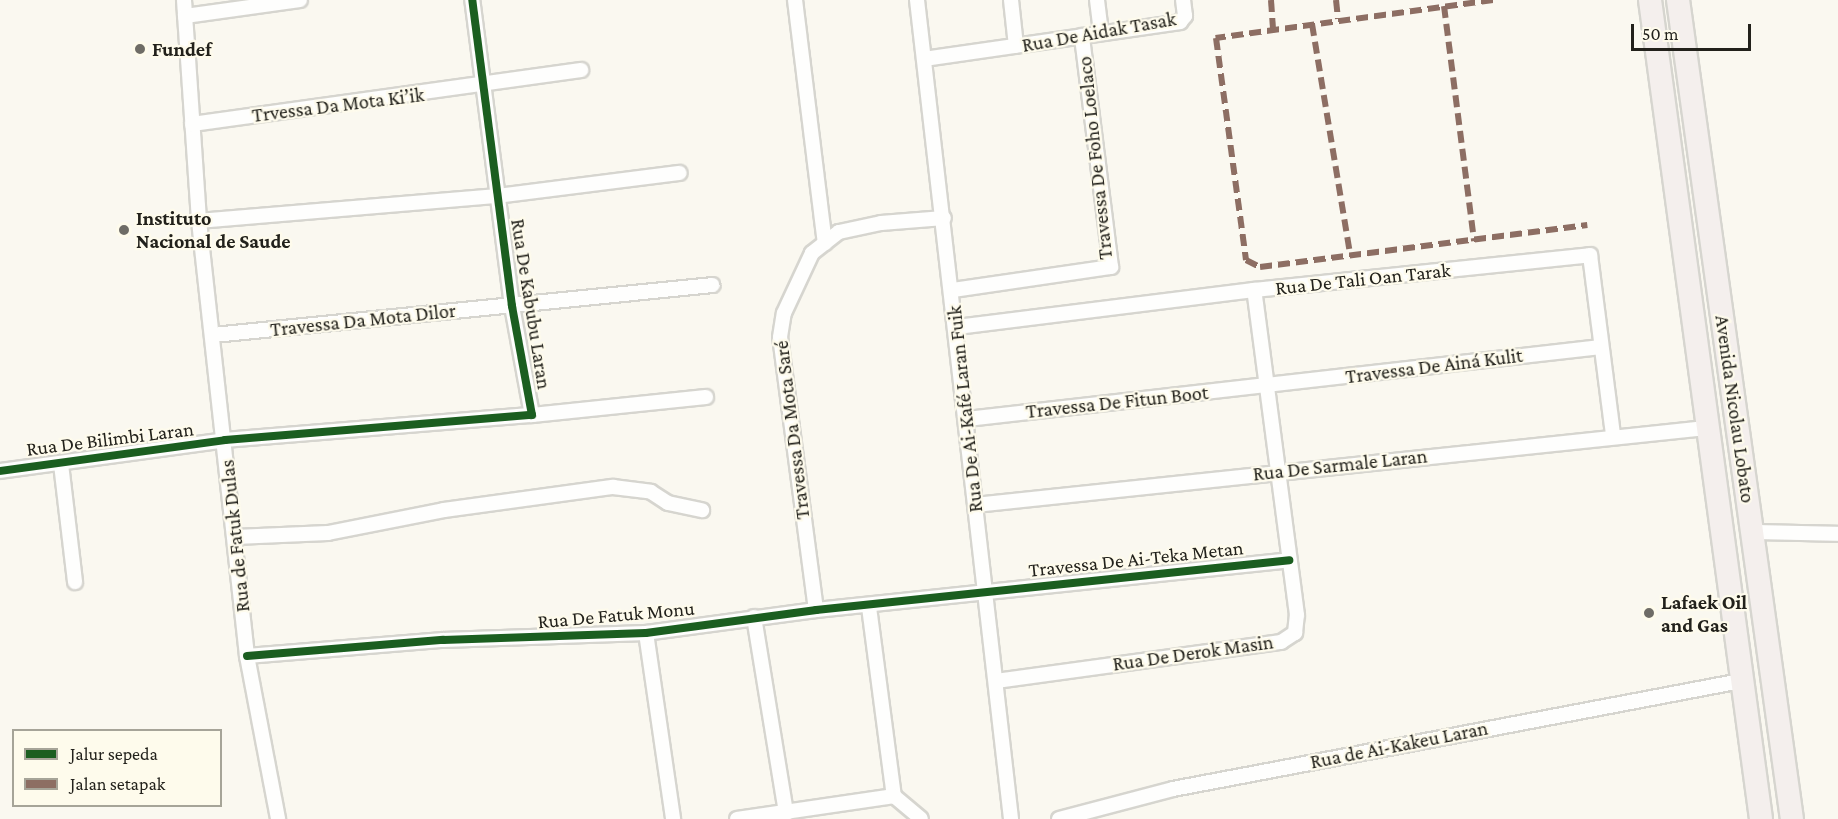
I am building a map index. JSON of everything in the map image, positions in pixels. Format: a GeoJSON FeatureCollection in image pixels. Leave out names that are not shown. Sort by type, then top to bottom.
{"type":"FeatureCollection","features":[{"type":"Feature","properties":{"kind":"main road","name":"Avenida Nicolau Lobato"},"geometry":{"type":"LineString","coordinates":[[1650,0],[1706,428],[1761,819]]}},
{"type":"Feature","properties":{"kind":"main road","name":"Avenida Nicolau Lobato"},"geometry":{"type":"LineString","coordinates":[[1678,0],[1792,819]]}},
{"type":"Feature","properties":{"kind":"street","name":"Rua de Fatuk Dulas"},"geometry":{"type":"LineString","coordinates":[[183,0],[200,221],[247,656],[278,819]]}},
{"type":"Feature","properties":{"kind":"street"},"geometry":{"type":"LineString","coordinates":[[185,16],[300,0]]}},
{"type":"Feature","properties":{"kind":"street","name":"Rua De Kabubu Laran"},"geometry":{"type":"LineString","coordinates":[[225,440],[532,415],[512,306],[472,0]]}},
{"type":"Feature","properties":{"kind":"street"},"geometry":{"type":"LineString","coordinates":[[795,0],[825,243]]}},
{"type":"Feature","properties":{"kind":"street","name":"Rua De Ai-Kafé Laran Fuik"},"geometry":{"type":"LineString","coordinates":[[917,0],[953,290],[1011,819]]}},
{"type":"Feature","properties":{"kind":"street"},"geometry":{"type":"LineString","coordinates":[[1011,0],[1016,46]]}},
{"type":"Feature","properties":{"kind":"street"},"geometry":{"type":"LineString","coordinates":[[1098,0],[1101,33]]}},
{"type":"Feature","properties":{"kind":"street","name":"Rua De Aidak Tasak"},"geometry":{"type":"LineString","coordinates":[[924,59],[1184,21],[1183,0]]}},
{"type":"Feature","properties":{"kind":"street","name":"Travessa De Foho Loelaco"},"geometry":{"type":"LineString","coordinates":[[953,290],[1111,267],[1082,36]]}},
{"type":"Feature","properties":{"kind":"street","name":"Trvessa Da Mota Ki’ik"},"geometry":{"type":"LineString","coordinates":[[192,124],[484,86],[581,70]]}},
{"type":"Feature","properties":{"kind":"street"},"geometry":{"type":"LineString","coordinates":[[200,221],[497,196],[680,173]]}},
{"type":"Feature","properties":{"kind":"street","name":"Travessa Da Mota Saré"},"geometry":{"type":"LineString","coordinates":[[816,610],[780,337],[796,283],[812,253],[839,232],[880,223],[944,218]]}},
{"type":"Feature","properties":{"kind":"street","name":"Rua De Tali Oan Tarak"},"geometry":{"type":"LineString","coordinates":[[957,327],[1254,290],[1590,255],[1613,435]]}},
{"type":"Feature","properties":{"kind":"street","name":"Travessa Da Mota Dilor"},"geometry":{"type":"LineString","coordinates":[[214,335],[712,285]]}},
{"type":"Feature","properties":{"kind":"street","name":"Rua De Derok Masin"},"geometry":{"type":"LineString","coordinates":[[996,681],[1281,642],[1295,633],[1289,560],[1254,290]]}},
{"type":"Feature","properties":{"kind":"street","name":"Travessa De Ainá Kulit"},"geometry":{"type":"LineString","coordinates":[[1268,386],[1601,347]]}},
{"type":"Feature","properties":{"kind":"street","name":"Travessa De Fitun Boot"},"geometry":{"type":"LineString","coordinates":[[967,419],[1268,386]]}},
{"type":"Feature","properties":{"kind":"street"},"geometry":{"type":"LineString","coordinates":[[532,415],[706,397]]}},
{"type":"Feature","properties":{"kind":"street","name":"Rua De Sarmale Laran"},"geometry":{"type":"LineString","coordinates":[[975,505],[1613,435],[1706,428]]}},
{"type":"Feature","properties":{"kind":"street","name":"Rua De Bilimbi Laran"},"geometry":{"type":"LineString","coordinates":[[0,471],[225,440]]}},
{"type":"Feature","properties":{"kind":"street"},"geometry":{"type":"LineString","coordinates":[[61,464],[75,582]]}},
{"type":"Feature","properties":{"kind":"street"},"geometry":{"type":"LineString","coordinates":[[235,537],[327,533],[444,510],[613,487],[651,492],[668,503],[702,510]]}},
{"type":"Feature","properties":{"kind":"street"},"geometry":{"type":"LineString","coordinates":[[1752,532],[1838,534]]}},
{"type":"Feature","properties":{"kind":"street","name":"Travessa De Ai-Teka Metan"},"geometry":{"type":"LineString","coordinates":[[986,591],[1289,560]]}},
{"type":"Feature","properties":{"kind":"street","name":"Rua De Fatuk Monu"},"geometry":{"type":"LineString","coordinates":[[247,656],[444,640],[646,633],[754,617],[869,606],[986,591]]}},
{"type":"Feature","properties":{"kind":"street"},"geometry":{"type":"LineString","coordinates":[[869,606],[894,796],[921,819]]}},
{"type":"Feature","properties":{"kind":"street"},"geometry":{"type":"LineString","coordinates":[[754,617],[786,813]]}},
{"type":"Feature","properties":{"kind":"street"},"geometry":{"type":"LineString","coordinates":[[646,633],[673,819]]}},
{"type":"Feature","properties":{"kind":"street","name":"Rua de Ai-Kakeu Laran"},"geometry":{"type":"LineString","coordinates":[[1059,819],[1173,789],[1741,681]]}},
{"type":"Feature","properties":{"kind":"street"},"geometry":{"type":"LineString","coordinates":[[737,819],[894,796]]}},
{"type":"Feature","properties":{"kind":"marked path"},"geometry":{"type":"LineString","coordinates":[[1271,0],[1273,29]]}},
{"type":"Feature","properties":{"kind":"marked path"},"geometry":{"type":"LineString","coordinates":[[1336,0],[1338,19]]}},
{"type":"Feature","properties":{"kind":"marked path"},"geometry":{"type":"LineString","coordinates":[[1493,0],[1216,38],[1246,260],[1260,267],[1587,225]]}},
{"type":"Feature","properties":{"kind":"marked path"},"geometry":{"type":"LineString","coordinates":[[1444,6],[1474,241]]}},
{"type":"Feature","properties":{"kind":"marked path"},"geometry":{"type":"LineString","coordinates":[[1312,24],[1350,254]]}},
{"type":"Feature","properties":{"kind":"cycle path"},"geometry":{"type":"LineString","coordinates":[[0,471],[225,440],[532,415],[512,306],[472,0]]}},
{"type":"Feature","properties":{"kind":"cycle path"},"geometry":{"type":"LineString","coordinates":[[247,656],[443,640],[646,633],[816,610],[1289,560]]}},
{"type":"Feature","properties":{"kind":"place","name":"Fundef"},"geometry":{"type":"Point","coordinates":[140,49]}},
{"type":"Feature","properties":{"kind":"place","name":"Instituto Nacional de Saude"},"geometry":{"type":"Point","coordinates":[124,230]}},
{"type":"Feature","properties":{"kind":"place","name":"Lafaek Oil and Gas"},"geometry":{"type":"Point","coordinates":[1649,613]}}]}
